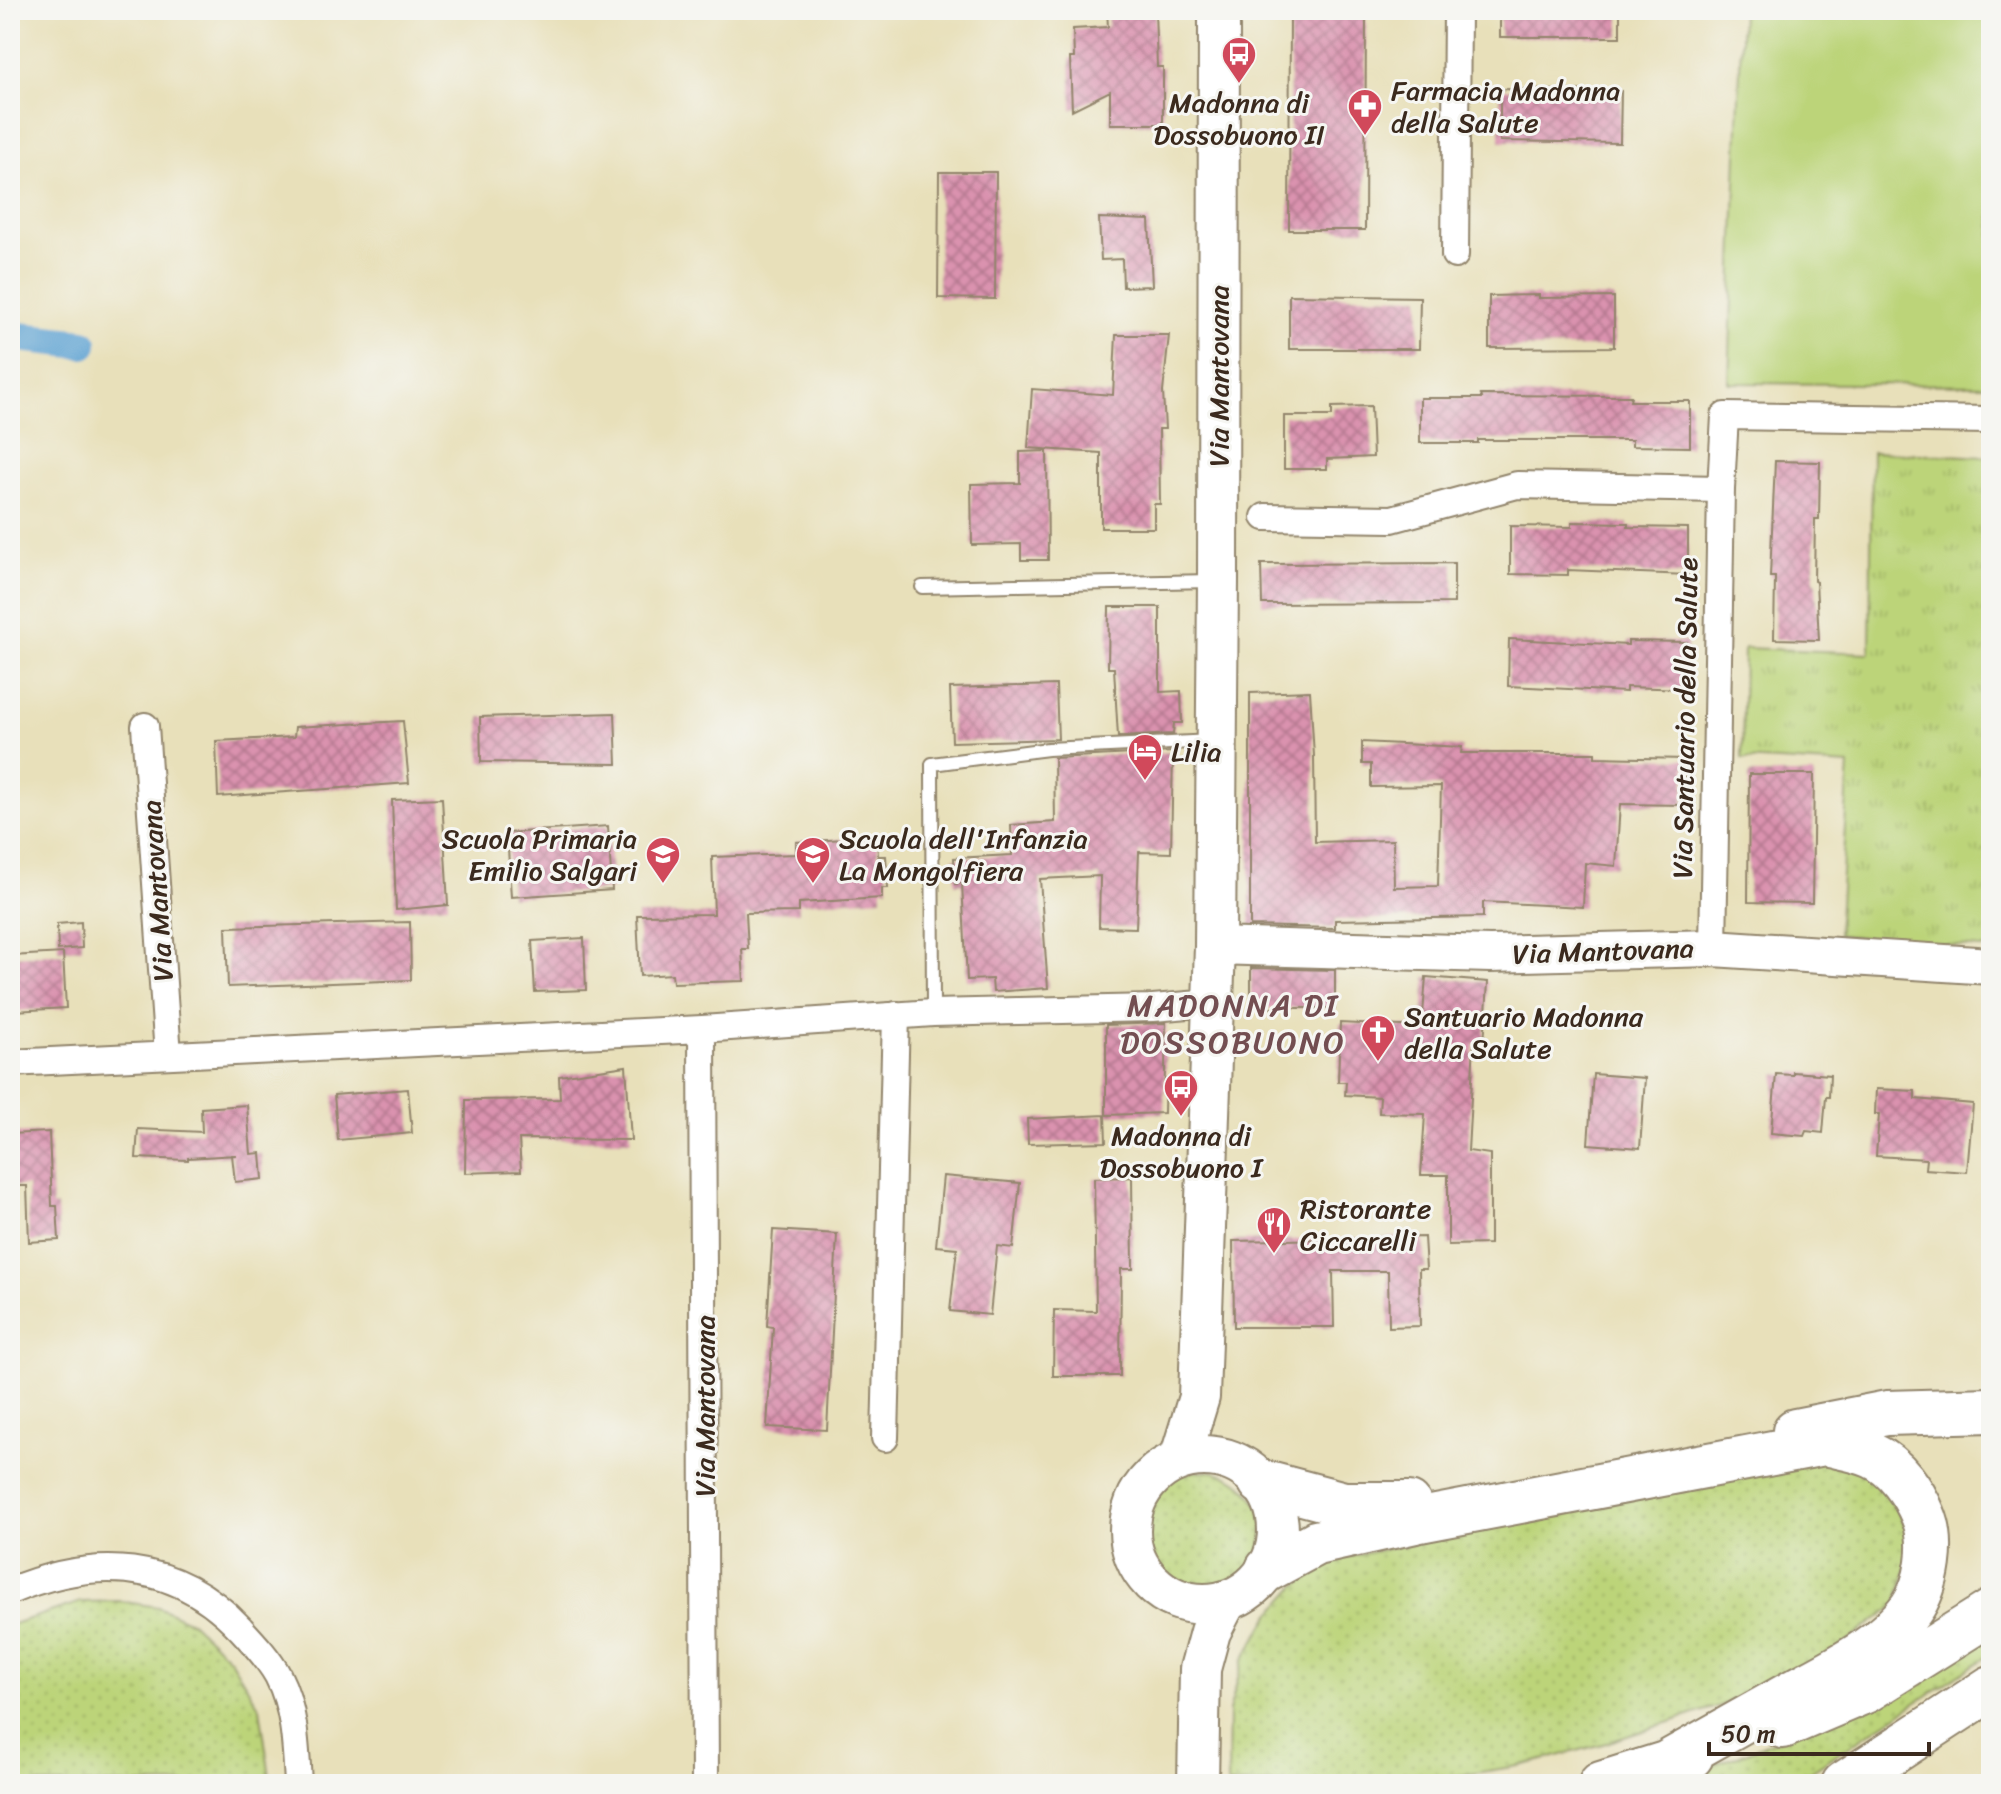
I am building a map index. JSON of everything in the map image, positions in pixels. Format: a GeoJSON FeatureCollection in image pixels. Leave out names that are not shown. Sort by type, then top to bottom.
{"type":"FeatureCollection","features":[{"type":"Feature","properties":{"kind":"highway"},"geometry":{"type":"LineString","coordinates":[[1261,1482],[1344,1504],[1409,1504],[1887,1413],[1991,1410]]}},
{"type":"Feature","properties":{"kind":"highway"},"geometry":{"type":"LineString","coordinates":[[1268,1569],[1316,1543],[1825,1443],[1875,1456],[1905,1482],[1926,1522],[1929,1546],[1925,1575],[1913,1606],[1892,1630],[1858,1656],[1664,1765]]}},
{"type":"Feature","properties":{"kind":"highway"},"geometry":{"type":"LineString","coordinates":[[1601,1784],[1786,1725],[1865,1691],[1991,1612]]}},
{"type":"Feature","properties":{"kind":"highway"},"geometry":{"type":"LineString","coordinates":[[1844,1784],[1991,1688]]}},
{"type":"Feature","properties":{"kind":"main road","name":"Via Mantovana"},"geometry":{"type":"LineString","coordinates":[[1197,1458],[1215,946],[1219,10]]}},
{"type":"Feature","properties":{"kind":"main road"},"geometry":{"type":"LineString","coordinates":[[1197,1458],[1233,1461],[1248,1469],[1261,1482],[1274,1506],[1279,1533],[1268,1569],[1250,1588],[1226,1601],[1200,1604],[1174,1598],[1158,1590],[1146,1577],[1130,1545],[1132,1510],[1139,1493],[1150,1479],[1164,1467],[1197,1458]]}},
{"type":"Feature","properties":{"kind":"main road"},"geometry":{"type":"LineString","coordinates":[[1174,1598],[1191,1633],[1200,1669]]}},
{"type":"Feature","properties":{"kind":"main road"},"geometry":{"type":"LineString","coordinates":[[1198,1769],[1200,1669],[1210,1632],[1226,1601]]}},
{"type":"Feature","properties":{"kind":"street"},"geometry":{"type":"LineString","coordinates":[[1455,255],[1457,10]]}},
{"type":"Feature","properties":{"kind":"street","name":"Via Santuario della Salute"},"geometry":{"type":"LineString","coordinates":[[1713,948],[1725,416],[1991,420]]}},
{"type":"Feature","properties":{"kind":"street"},"geometry":{"type":"LineString","coordinates":[[1265,517],[1392,519],[1517,485],[1721,489]]}},
{"type":"Feature","properties":{"kind":"street","name":"Via Mantovana"},"geometry":{"type":"LineString","coordinates":[[145,726],[168,1055]]}},
{"type":"Feature","properties":{"kind":"street","name":"Via Mantovana"},"geometry":{"type":"LineString","coordinates":[[1215,946],[1490,954],[1713,948],[1991,966]]}},
{"type":"Feature","properties":{"kind":"street"},"geometry":{"type":"LineString","coordinates":[[10,1063],[702,1029],[933,1013],[1153,1008],[1212,1003]]}},
{"type":"Feature","properties":{"kind":"street"},"geometry":{"type":"LineString","coordinates":[[885,1438],[896,1015]]}},
{"type":"Feature","properties":{"kind":"street","name":"Via Mantovana"},"geometry":{"type":"LineString","coordinates":[[702,1029],[705,1784]]}},
{"type":"Feature","properties":{"kind":"street"},"geometry":{"type":"LineString","coordinates":[[10,1591],[33,1581],[77,1570],[114,1568],[153,1575],[190,1587],[223,1610],[253,1642],[278,1676],[294,1729],[298,1784]]}},
{"type":"Feature","properties":{"kind":"lane"},"geometry":{"type":"LineString","coordinates":[[922,587],[1218,580]]}},
{"type":"Feature","properties":{"kind":"lane"},"geometry":{"type":"LineString","coordinates":[[933,1013],[932,764],[1048,749],[1215,741]]}},
{"type":"Feature","properties":{"kind":"green space"},"geometry":{"type":"Polygon","coordinates":[[[1742,10],[1991,10],[1991,385],[1729,383],[1742,10]]]}},
{"type":"Feature","properties":{"kind":"green space"},"geometry":{"type":"Polygon","coordinates":[[[1872,452],[1991,457],[1991,949],[1838,935],[1849,765],[1742,759],[1744,648],[1870,653],[1872,452]]]}},
{"type":"Feature","properties":{"kind":"green space"},"geometry":{"type":"Polygon","coordinates":[[[1818,1458],[1851,1463],[1886,1485],[1913,1545],[1896,1605],[1830,1654],[1722,1705],[1603,1744],[1524,1765],[1408,1784],[1228,1784],[1229,1711],[1243,1660],[1270,1615],[1296,1586],[1339,1559],[1818,1458]]]}},
{"type":"Feature","properties":{"kind":"green space"},"geometry":{"type":"Polygon","coordinates":[[[1203,1471],[1226,1476],[1245,1489],[1258,1508],[1263,1531],[1258,1554],[1245,1573],[1226,1586],[1203,1591],[1180,1586],[1161,1573],[1148,1554],[1143,1531],[1148,1508],[1161,1489],[1180,1476],[1203,1471]]]}},
{"type":"Feature","properties":{"kind":"green space"},"geometry":{"type":"Polygon","coordinates":[[[119,1601],[158,1607],[191,1622],[230,1659],[260,1708],[271,1784],[10,1784],[10,1625],[81,1602],[119,1601]]]}},
{"type":"Feature","properties":{"kind":"green space"},"geometry":{"type":"Polygon","coordinates":[[[1991,1626],[1991,1654],[1791,1784],[1649,1784],[1733,1758],[1832,1717],[1991,1626]]]}},
{"type":"Feature","properties":{"kind":"building"},"geometry":{"type":"Polygon","coordinates":[[[1107,10],[1155,10],[1157,67],[1163,67],[1163,124],[1110,124],[1110,91],[1072,110],[1070,58],[1074,58],[1073,29],[1108,27],[1107,10]]]}},
{"type":"Feature","properties":{"kind":"building"},"geometry":{"type":"Polygon","coordinates":[[[1290,10],[1366,10],[1365,230],[1289,230],[1290,10]]]}},
{"type":"Feature","properties":{"kind":"building"},"geometry":{"type":"Polygon","coordinates":[[[1500,10],[1620,10],[1620,37],[1500,37],[1500,10]]]}},
{"type":"Feature","properties":{"kind":"building"},"geometry":{"type":"Polygon","coordinates":[[[1500,89],[1621,91],[1620,143],[1500,141],[1500,89]]]}},
{"type":"Feature","properties":{"kind":"building"},"geometry":{"type":"Polygon","coordinates":[[[939,172],[996,172],[995,299],[938,298],[939,172]]]}},
{"type":"Feature","properties":{"kind":"building"},"geometry":{"type":"Polygon","coordinates":[[[1099,218],[1149,220],[1152,286],[1123,287],[1122,259],[1101,260],[1099,218]]]}},
{"type":"Feature","properties":{"kind":"building"},"geometry":{"type":"Polygon","coordinates":[[[1289,295],[1420,297],[1419,349],[1289,349],[1289,295]]]}},
{"type":"Feature","properties":{"kind":"building"},"geometry":{"type":"Polygon","coordinates":[[[1539,295],[1539,298],[1614,297],[1614,347],[1489,348],[1489,296],[1539,295]]]}},
{"type":"Feature","properties":{"kind":"building"},"geometry":{"type":"Polygon","coordinates":[[[1116,335],[1169,335],[1163,392],[1165,429],[1159,429],[1160,504],[1154,504],[1154,528],[1101,528],[1101,453],[1028,448],[1032,389],[1113,395],[1116,335]]]}},
{"type":"Feature","properties":{"kind":"building"},"geometry":{"type":"Polygon","coordinates":[[[1481,395],[1631,396],[1630,401],[1690,401],[1690,447],[1632,446],[1632,440],[1420,443],[1420,398],[1482,398],[1481,395]]]}},
{"type":"Feature","properties":{"kind":"building"},"geometry":{"type":"Polygon","coordinates":[[[1371,406],[1373,457],[1327,459],[1327,469],[1284,469],[1284,416],[1332,416],[1332,407],[1371,406]]]}},
{"type":"Feature","properties":{"kind":"building"},"geometry":{"type":"Polygon","coordinates":[[[1047,451],[1048,560],[1021,560],[1021,544],[972,545],[971,484],[1020,483],[1020,452],[1047,451]]]}},
{"type":"Feature","properties":{"kind":"building"},"geometry":{"type":"Polygon","coordinates":[[[1775,461],[1820,462],[1814,581],[1819,640],[1774,639],[1775,577],[1770,577],[1775,461]]]}},
{"type":"Feature","properties":{"kind":"building"},"geometry":{"type":"Polygon","coordinates":[[[1572,522],[1688,528],[1688,575],[1568,570],[1568,575],[1510,574],[1510,526],[1572,527],[1572,522]]]}},
{"type":"Feature","properties":{"kind":"building"},"geometry":{"type":"Polygon","coordinates":[[[1454,563],[1454,603],[1262,604],[1261,564],[1454,563]]]}},
{"type":"Feature","properties":{"kind":"building"},"geometry":{"type":"Polygon","coordinates":[[[1109,607],[1160,607],[1160,692],[1181,691],[1182,723],[1174,723],[1173,734],[1118,737],[1114,668],[1108,668],[1109,607]]]}},
{"type":"Feature","properties":{"kind":"building"},"geometry":{"type":"Polygon","coordinates":[[[1509,639],[1628,645],[1628,641],[1687,642],[1686,689],[1626,687],[1626,692],[1508,686],[1509,639]]]}},
{"type":"Feature","properties":{"kind":"building"},"geometry":{"type":"Polygon","coordinates":[[[1056,685],[1058,739],[952,742],[950,688],[1056,685]]]}},
{"type":"Feature","properties":{"kind":"building"},"geometry":{"type":"Polygon","coordinates":[[[1310,691],[1315,842],[1393,840],[1394,887],[1438,886],[1441,786],[1371,787],[1371,764],[1362,764],[1362,742],[1462,747],[1461,753],[1595,753],[1595,757],[1686,759],[1684,805],[1620,804],[1616,866],[1585,863],[1583,907],[1483,902],[1483,917],[1335,920],[1335,928],[1250,926],[1250,693],[1310,691]]]}},
{"type":"Feature","properties":{"kind":"building"},"geometry":{"type":"Polygon","coordinates":[[[615,713],[617,764],[481,762],[480,717],[615,713]]]}},
{"type":"Feature","properties":{"kind":"building"},"geometry":{"type":"Polygon","coordinates":[[[403,721],[409,783],[218,797],[216,741],[294,737],[295,727],[403,721]]]}},
{"type":"Feature","properties":{"kind":"building"},"geometry":{"type":"Polygon","coordinates":[[[1173,752],[1171,853],[1139,852],[1136,928],[1099,927],[1100,876],[1040,879],[1048,988],[993,992],[992,979],[967,980],[962,883],[955,884],[954,858],[1012,855],[1011,825],[1055,822],[1054,758],[1173,752]]]}},
{"type":"Feature","properties":{"kind":"building"},"geometry":{"type":"Polygon","coordinates":[[[1749,774],[1814,774],[1812,903],[1748,902],[1749,774]]]}},
{"type":"Feature","properties":{"kind":"building"},"geometry":{"type":"Polygon","coordinates":[[[442,798],[448,905],[396,910],[392,800],[442,798]]]}},
{"type":"Feature","properties":{"kind":"building"},"geometry":{"type":"Polygon","coordinates":[[[608,826],[612,890],[511,897],[507,833],[608,826]]]}},
{"type":"Feature","properties":{"kind":"building"},"geometry":{"type":"Polygon","coordinates":[[[877,837],[878,856],[886,856],[888,888],[882,888],[882,898],[799,903],[799,912],[746,913],[748,949],[742,949],[744,981],[673,983],[672,974],[640,976],[637,915],[714,914],[712,857],[796,854],[796,842],[877,837]]]}},
{"type":"Feature","properties":{"kind":"building"},"geometry":{"type":"Polygon","coordinates":[[[81,922],[82,948],[58,950],[57,924],[81,922]]]}},
{"type":"Feature","properties":{"kind":"building"},"geometry":{"type":"Polygon","coordinates":[[[410,922],[411,980],[228,987],[226,927],[410,922]]]}},
{"type":"Feature","properties":{"kind":"building"},"geometry":{"type":"Polygon","coordinates":[[[584,938],[586,990],[535,992],[532,941],[584,938]]]}},
{"type":"Feature","properties":{"kind":"building"},"geometry":{"type":"Polygon","coordinates":[[[63,953],[66,1008],[14,1011],[11,956],[63,953]]]}},
{"type":"Feature","properties":{"kind":"building"},"geometry":{"type":"Polygon","coordinates":[[[1251,968],[1335,970],[1335,1008],[1251,1008],[1251,968]]]}},
{"type":"Feature","properties":{"kind":"building"},"geometry":{"type":"Polygon","coordinates":[[[1426,977],[1488,982],[1484,1044],[1474,1043],[1468,1151],[1490,1154],[1490,1244],[1448,1245],[1448,1175],[1421,1175],[1425,1114],[1379,1113],[1380,1097],[1345,1095],[1346,1082],[1338,1082],[1340,1023],[1422,1027],[1426,977]]]}},
{"type":"Feature","properties":{"kind":"building"},"geometry":{"type":"Polygon","coordinates":[[[1166,1023],[1164,1113],[1106,1115],[1106,1025],[1166,1023]]]}},
{"type":"Feature","properties":{"kind":"building"},"geometry":{"type":"Polygon","coordinates":[[[626,1066],[631,1140],[519,1139],[521,1171],[465,1173],[466,1100],[560,1099],[559,1076],[626,1066]]]}},
{"type":"Feature","properties":{"kind":"building"},"geometry":{"type":"Polygon","coordinates":[[[1793,1072],[1830,1075],[1823,1133],[1806,1131],[1804,1136],[1771,1133],[1776,1074],[1793,1075],[1793,1072]]]}},
{"type":"Feature","properties":{"kind":"building"},"geometry":{"type":"Polygon","coordinates":[[[1593,1074],[1645,1078],[1640,1148],[1588,1144],[1593,1074]]]}},
{"type":"Feature","properties":{"kind":"building"},"geometry":{"type":"Polygon","coordinates":[[[408,1089],[412,1133],[338,1140],[334,1095],[408,1089]]]}},
{"type":"Feature","properties":{"kind":"building"},"geometry":{"type":"Polygon","coordinates":[[[1876,1089],[1915,1091],[1915,1099],[1973,1104],[1967,1172],[1925,1169],[1926,1159],[1876,1156],[1879,1114],[1875,1114],[1876,1089]]]}},
{"type":"Feature","properties":{"kind":"building"},"geometry":{"type":"Polygon","coordinates":[[[247,1105],[251,1154],[261,1153],[263,1179],[235,1182],[232,1155],[188,1160],[136,1158],[138,1129],[202,1132],[201,1108],[247,1105]]]}},
{"type":"Feature","properties":{"kind":"building"},"geometry":{"type":"Polygon","coordinates":[[[1105,1115],[1106,1142],[1028,1144],[1027,1119],[1105,1115]]]}},
{"type":"Feature","properties":{"kind":"building"},"geometry":{"type":"Polygon","coordinates":[[[49,1132],[52,1206],[57,1206],[59,1240],[29,1242],[27,1186],[10,1186],[10,1134],[49,1132]]]}},
{"type":"Feature","properties":{"kind":"building"},"geometry":{"type":"Polygon","coordinates":[[[943,1176],[1020,1183],[1013,1248],[997,1246],[990,1315],[950,1311],[957,1248],[936,1246],[943,1176]]]}},
{"type":"Feature","properties":{"kind":"building"},"geometry":{"type":"Polygon","coordinates":[[[1132,1177],[1133,1269],[1121,1269],[1120,1376],[1053,1376],[1054,1310],[1096,1311],[1094,1178],[1132,1177]]]}},
{"type":"Feature","properties":{"kind":"building"},"geometry":{"type":"Polygon","coordinates":[[[773,1230],[837,1234],[827,1430],[767,1427],[773,1327],[767,1326],[773,1230]]]}},
{"type":"Feature","properties":{"kind":"building"},"geometry":{"type":"Polygon","coordinates":[[[1424,1237],[1426,1269],[1419,1269],[1420,1326],[1389,1327],[1388,1271],[1333,1271],[1334,1327],[1234,1327],[1233,1241],[1424,1237]]]}},
{"type":"Feature","properties":{"kind":"waterway"},"geometry":{"type":"LineString","coordinates":[[10,336],[83,344]]}},
{"type":"Feature","properties":{"kind":"place","name":"Madonna di Dossobuono II"},"geometry":{"type":"Point","coordinates":[1239,85]}},
{"type":"Feature","properties":{"kind":"place","name":"Farmacia Madonna della Salute"},"geometry":{"type":"Point","coordinates":[1365,137]}},
{"type":"Feature","properties":{"kind":"place","name":"Lilia"},"geometry":{"type":"Point","coordinates":[1145,782]}},
{"type":"Feature","properties":{"kind":"place","name":"Scuola Primaria Emilio Salgari"},"geometry":{"type":"Point","coordinates":[663,885]}},
{"type":"Feature","properties":{"kind":"place","name":"Scuola dell'Infanzia La Mongolfiera"},"geometry":{"type":"Point","coordinates":[813,885]}},
{"type":"Feature","properties":{"kind":"place","name":"Santuario Madonna della Salute"},"geometry":{"type":"Point","coordinates":[1378,1063]}},
{"type":"Feature","properties":{"kind":"place","name":"Madonna di Dossobuono I"},"geometry":{"type":"Point","coordinates":[1181,1118]}},
{"type":"Feature","properties":{"kind":"place","name":"Ristorante Ciccarelli"},"geometry":{"type":"Point","coordinates":[1274,1255]}},
{"type":"Feature","properties":{"kind":"district","name":"MADONNA DI DOSSOBUONO"},"geometry":{"type":"Point","coordinates":[1233,1024]}}]}
